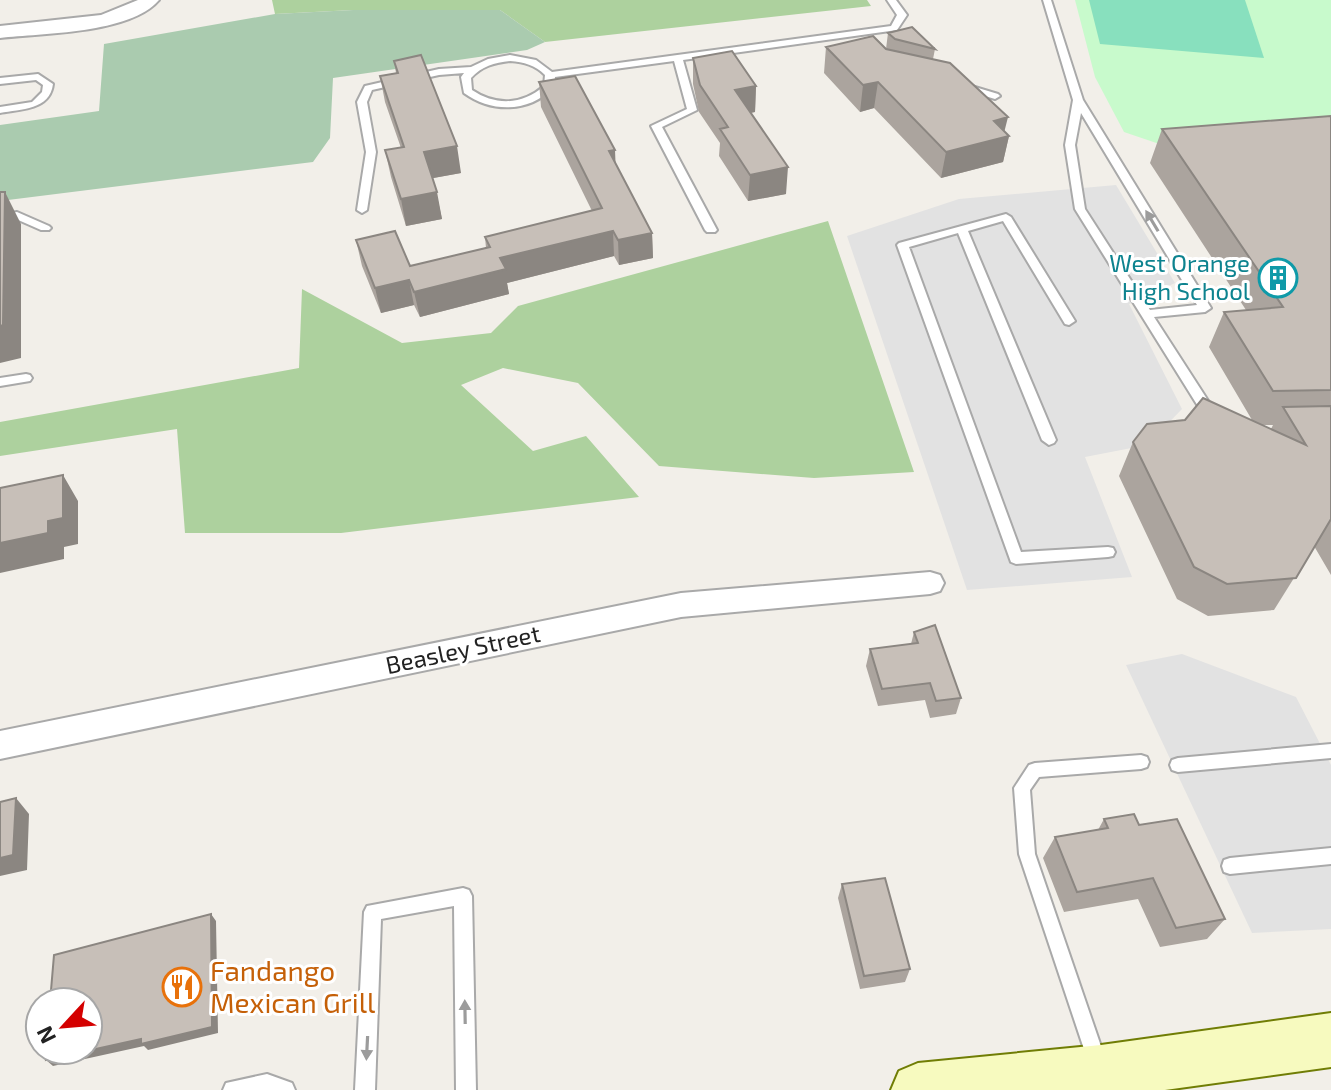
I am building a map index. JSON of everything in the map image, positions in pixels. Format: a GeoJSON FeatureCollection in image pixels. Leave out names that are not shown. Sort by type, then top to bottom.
{"type":"FeatureCollection","features":[{"type":"Feature","properties":{"kind":"main road"},"geometry":{"type":"LineString","coordinates":[[918,1090],[1101,1072],[1331,1040]]}},
{"type":"Feature","properties":{"kind":"street"},"geometry":{"type":"LineString","coordinates":[[0,32],[123,17],[146,4]]}},
{"type":"Feature","properties":{"kind":"street","name":"Beasley Street"},"geometry":{"type":"LineString","coordinates":[[0,745],[681,605],[930,583]]}},
{"type":"Feature","properties":{"kind":"lane"},"geometry":{"type":"LineString","coordinates":[[362,210],[371,152],[362,102],[368,88],[424,74],[472,70],[492,60],[510,58],[535,62],[550,75],[855,38],[894,28],[902,15],[891,0]]}},
{"type":"Feature","properties":{"kind":"lane"},"geometry":{"type":"LineString","coordinates":[[1047,0],[1078,100],[1205,308],[1145,314]]}},
{"type":"Feature","properties":{"kind":"lane"},"geometry":{"type":"LineString","coordinates":[[678,58],[692,110],[656,126],[711,230]]}},
{"type":"Feature","properties":{"kind":"lane"},"geometry":{"type":"LineString","coordinates":[[472,70],[466,77],[467,91],[477,99],[501,105],[528,101],[542,94],[549,87],[550,75]]}},
{"type":"Feature","properties":{"kind":"lane"},"geometry":{"type":"LineString","coordinates":[[0,81],[38,77],[48,84],[47,93],[35,104],[0,110]]}},
{"type":"Feature","properties":{"kind":"lane"},"geometry":{"type":"LineString","coordinates":[[951,85],[995,96]]}},
{"type":"Feature","properties":{"kind":"lane"},"geometry":{"type":"LineString","coordinates":[[1078,100],[1070,145],[1080,209],[1214,420],[1226,426]]}},
{"type":"Feature","properties":{"kind":"lane"},"geometry":{"type":"LineString","coordinates":[[1,221],[17,215],[45,228]]}},
{"type":"Feature","properties":{"kind":"lane"},"geometry":{"type":"LineString","coordinates":[[1069,321],[1006,217],[903,245],[1016,558],[1108,552]]}},
{"type":"Feature","properties":{"kind":"lane"},"geometry":{"type":"LineString","coordinates":[[962,229],[1049,440]]}},
{"type":"Feature","properties":{"kind":"lane"},"geometry":{"type":"LineString","coordinates":[[0,382],[26,378]]}},
{"type":"Feature","properties":{"kind":"lane"},"geometry":{"type":"LineString","coordinates":[[1178,765],[1331,751]]}},
{"type":"Feature","properties":{"kind":"lane"},"geometry":{"type":"LineString","coordinates":[[1101,1072],[1027,854],[1022,788],[1035,770],[1141,762]]}},
{"type":"Feature","properties":{"kind":"lane"},"geometry":{"type":"LineString","coordinates":[[1230,866],[1331,856]]}},
{"type":"Feature","properties":{"kind":"lane"},"geometry":{"type":"LineString","coordinates":[[365,1090],[373,912],[463,896],[466,1090]]}},
{"type":"Feature","properties":{"kind":"lane"},"geometry":{"type":"LineString","coordinates":[[233,1090],[267,1083],[285,1090]]}},
{"type":"Feature","properties":{"kind":"green space"},"geometry":{"type":"Polygon","coordinates":[[[272,0],[867,0],[871,6],[545,42],[500,10],[353,10],[275,14],[272,0]]]}},
{"type":"Feature","properties":{"kind":"green space"},"geometry":{"type":"Polygon","coordinates":[[[1075,0],[1331,0],[1331,139],[1174,149],[1124,132],[1095,77],[1075,0]]]}},
{"type":"Feature","properties":{"kind":"green space"},"geometry":{"type":"Polygon","coordinates":[[[1089,0],[1245,0],[1264,58],[1100,44],[1089,0]]]}},
{"type":"Feature","properties":{"kind":"green space"},"geometry":{"type":"Polygon","coordinates":[[[353,10],[500,10],[545,42],[527,50],[333,78],[330,138],[313,162],[0,201],[0,125],[99,111],[104,44],[275,14],[353,10]]]}},
{"type":"Feature","properties":{"kind":"green space"},"geometry":{"type":"Polygon","coordinates":[[[828,221],[914,472],[814,478],[659,466],[578,383],[503,368],[461,385],[533,451],[586,436],[639,497],[341,533],[185,533],[177,429],[0,456],[0,422],[299,368],[302,289],[402,343],[491,333],[518,306],[828,221]]]}},
{"type":"Feature","properties":{"kind":"shaded area"},"geometry":{"type":"Polygon","coordinates":[[[1116,185],[1175,283],[1129,304],[1182,409],[1147,445],[1085,457],[1132,577],[967,590],[847,236],[959,199],[1116,185]]]}},
{"type":"Feature","properties":{"kind":"shaded area"},"geometry":{"type":"Polygon","coordinates":[[[1182,654],[1296,697],[1331,765],[1331,929],[1252,933],[1126,665],[1182,654]]]}},
{"type":"Feature","properties":{"kind":"building"},"geometry":{"type":"Polygon","coordinates":[[[912,27],[935,49],[895,39],[888,33],[912,27]]]}},
{"type":"Feature","properties":{"kind":"building"},"geometry":{"type":"Polygon","coordinates":[[[873,36],[886,49],[950,63],[1008,117],[994,121],[1009,136],[946,152],[878,82],[863,85],[826,47],[873,36]]]}},
{"type":"Feature","properties":{"kind":"building"},"geometry":{"type":"Polygon","coordinates":[[[732,51],[756,86],[735,90],[788,167],[750,175],[720,129],[728,127],[700,85],[693,58],[732,51]]]}},
{"type":"Feature","properties":{"kind":"building"},"geometry":{"type":"Polygon","coordinates":[[[421,55],[457,146],[424,152],[437,192],[401,199],[385,150],[404,147],[380,76],[398,73],[394,61],[421,55]]]}},
{"type":"Feature","properties":{"kind":"building"},"geometry":{"type":"Polygon","coordinates":[[[575,76],[615,150],[609,151],[652,233],[618,240],[613,231],[500,258],[506,269],[414,292],[409,280],[375,288],[356,240],[395,231],[410,266],[490,247],[485,237],[602,208],[539,82],[575,76]]]}},
{"type":"Feature","properties":{"kind":"building","name":"West Orange High School"},"geometry":{"type":"Polygon","coordinates":[[[1331,116],[1331,390],[1273,391],[1224,312],[1283,307],[1162,129],[1331,116]]]}},
{"type":"Feature","properties":{"kind":"building"},"geometry":{"type":"Polygon","coordinates":[[[0,192],[5,192],[3,325],[0,326],[0,192]]]}},
{"type":"Feature","properties":{"kind":"building"},"geometry":{"type":"Polygon","coordinates":[[[1203,398],[1306,445],[1283,407],[1331,406],[1331,519],[1296,578],[1227,584],[1194,567],[1133,442],[1147,424],[1185,420],[1203,398]]]}},
{"type":"Feature","properties":{"kind":"building"},"geometry":{"type":"Polygon","coordinates":[[[63,475],[63,518],[48,521],[48,533],[0,543],[0,488],[63,475]]]}},
{"type":"Feature","properties":{"kind":"building"},"geometry":{"type":"Polygon","coordinates":[[[935,625],[961,698],[936,701],[930,683],[882,689],[870,649],[918,643],[914,632],[935,625]]]}},
{"type":"Feature","properties":{"kind":"building"},"geometry":{"type":"Polygon","coordinates":[[[16,798],[13,855],[0,858],[0,802],[16,798]]]}},
{"type":"Feature","properties":{"kind":"building"},"geometry":{"type":"Polygon","coordinates":[[[1134,814],[1139,825],[1177,819],[1225,919],[1176,928],[1153,878],[1077,892],[1055,837],[1108,828],[1104,819],[1134,814]]]}},
{"type":"Feature","properties":{"kind":"building"},"geometry":{"type":"Polygon","coordinates":[[[885,878],[910,969],[864,976],[842,884],[885,878]]]}},
{"type":"Feature","properties":{"kind":"building"},"geometry":{"type":"Polygon","coordinates":[[[211,914],[212,1027],[141,1044],[141,1039],[104,1047],[104,986],[51,986],[54,955],[211,914]]]}},
{"type":"Feature","properties":{"kind":"place","name":"West Orange High School"},"geometry":{"type":"Point","coordinates":[1278,278]}},
{"type":"Feature","properties":{"kind":"place","name":"Fandango Mexican Grill"},"geometry":{"type":"Point","coordinates":[182,987]}}]}
